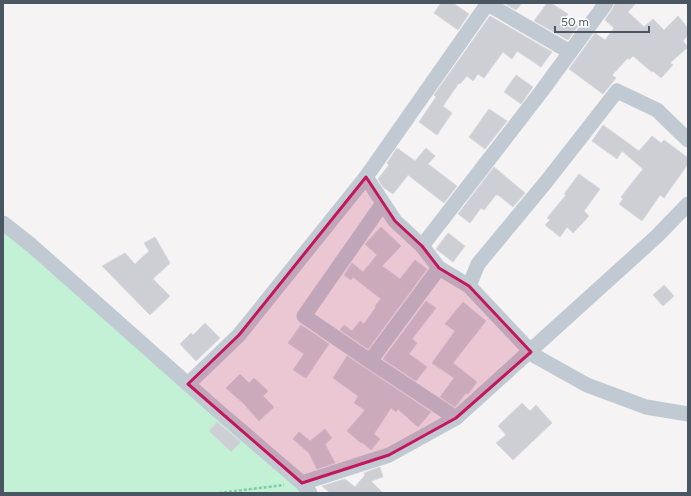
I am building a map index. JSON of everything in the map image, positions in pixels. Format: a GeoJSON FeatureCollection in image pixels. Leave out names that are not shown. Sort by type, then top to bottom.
{"type":"FeatureCollection","features":[{"type":"Feature","properties":{"kind":"street"},"geometry":{"type":"LineString","coordinates":[[422,246],[606,3]]}},
{"type":"Feature","properties":{"kind":"street"},"geometry":{"type":"LineString","coordinates":[[188,384],[239,335],[366,177],[488,4],[570,52]]}},
{"type":"Feature","properties":{"kind":"street"},"geometry":{"type":"LineString","coordinates":[[469,286],[478,264],[546,182],[617,91],[658,110],[688,140]]}},
{"type":"Feature","properties":{"kind":"street"},"geometry":{"type":"LineString","coordinates":[[366,177],[395,221],[422,246],[439,268],[469,286],[535,356],[587,385],[646,407],[688,414]]}},
{"type":"Feature","properties":{"kind":"street"},"geometry":{"type":"LineString","coordinates":[[384,203],[304,316],[456,418]]}},
{"type":"Feature","properties":{"kind":"street"},"geometry":{"type":"LineString","coordinates":[[3,223],[32,245],[306,488],[389,455],[456,418],[531,352],[657,236],[688,204]]}},
{"type":"Feature","properties":{"kind":"street"},"geometry":{"type":"LineString","coordinates":[[370,361],[439,268]]}},
{"type":"Feature","properties":{"kind":"path"},"geometry":{"type":"LineString","coordinates":[[219,493],[306,488]]}},
{"type":"Feature","properties":{"kind":"highlighted area"},"geometry":{"type":"Polygon","coordinates":[[[366,177],[395,221],[422,246],[439,268],[469,286],[531,352],[456,418],[389,455],[302,483],[188,384],[239,335],[366,177]]]}},
{"type":"Feature","properties":{"kind":"green space"},"geometry":{"type":"Polygon","coordinates":[[[3,224],[306,493],[3,493],[3,224]]]}},
{"type":"Feature","properties":{"kind":"building"},"geometry":{"type":"Polygon","coordinates":[[[441,3],[453,3],[469,14],[458,30],[434,13],[441,3]]]}},
{"type":"Feature","properties":{"kind":"building"},"geometry":{"type":"Polygon","coordinates":[[[504,3],[522,3],[516,10],[504,3]]]}},
{"type":"Feature","properties":{"kind":"building"},"geometry":{"type":"Polygon","coordinates":[[[547,3],[551,3],[568,14],[566,17],[578,26],[568,40],[534,21],[547,3]]]}},
{"type":"Feature","properties":{"kind":"building"},"geometry":{"type":"Polygon","coordinates":[[[615,3],[636,3],[628,12],[644,27],[653,19],[664,30],[678,16],[688,28],[688,35],[683,41],[688,47],[670,63],[673,65],[661,78],[633,56],[629,60],[628,58],[612,75],[616,78],[603,94],[569,69],[595,33],[605,40],[614,28],[605,20],[615,3]]]}},
{"type":"Feature","properties":{"kind":"building"},"geometry":{"type":"Polygon","coordinates":[[[490,16],[552,52],[541,67],[517,51],[512,59],[503,52],[484,78],[478,74],[473,81],[467,76],[460,84],[459,83],[443,106],[452,113],[437,135],[419,122],[436,97],[434,95],[490,16]]]}},
{"type":"Feature","properties":{"kind":"building"},"geometry":{"type":"Polygon","coordinates":[[[516,75],[533,87],[521,104],[504,92],[516,75]]]}},
{"type":"Feature","properties":{"kind":"building"},"geometry":{"type":"Polygon","coordinates":[[[489,109],[507,121],[485,149],[469,137],[489,109]]]}},
{"type":"Feature","properties":{"kind":"building"},"geometry":{"type":"Polygon","coordinates":[[[603,125],[639,151],[652,136],[661,143],[664,140],[688,158],[688,164],[664,198],[660,195],[642,221],[619,204],[623,199],[621,197],[643,169],[622,151],[617,159],[592,141],[603,125]]]}},
{"type":"Feature","properties":{"kind":"building"},"geometry":{"type":"Polygon","coordinates":[[[397,148],[415,161],[426,148],[435,156],[428,164],[457,186],[444,203],[408,175],[393,194],[383,187],[378,179],[389,165],[387,163],[397,148]]]}},
{"type":"Feature","properties":{"kind":"building"},"geometry":{"type":"Polygon","coordinates":[[[494,167],[525,193],[513,207],[496,195],[484,210],[481,208],[470,223],[458,214],[494,167]]]}},
{"type":"Feature","properties":{"kind":"building"},"geometry":{"type":"Polygon","coordinates":[[[579,174],[600,189],[584,211],[589,216],[573,233],[567,227],[560,237],[545,225],[550,220],[547,218],[566,195],[564,194],[579,174]]]}},
{"type":"Feature","properties":{"kind":"building"},"geometry":{"type":"Polygon","coordinates":[[[381,227],[401,246],[382,266],[400,279],[415,260],[427,269],[368,349],[340,330],[344,325],[352,331],[360,321],[364,324],[381,299],[353,277],[351,280],[344,275],[352,263],[363,272],[377,255],[365,244],[381,227]]]}},
{"type":"Feature","properties":{"kind":"building"},"geometry":{"type":"Polygon","coordinates":[[[448,233],[465,246],[453,262],[436,249],[448,233]]]}},
{"type":"Feature","properties":{"kind":"building"},"geometry":{"type":"Polygon","coordinates":[[[155,237],[170,263],[153,279],[170,296],[150,315],[102,266],[125,253],[135,264],[149,251],[144,243],[155,237]]]}},
{"type":"Feature","properties":{"kind":"building"},"geometry":{"type":"Polygon","coordinates":[[[664,285],[674,296],[663,306],[653,295],[664,285]]]}},
{"type":"Feature","properties":{"kind":"building"},"geometry":{"type":"Polygon","coordinates":[[[426,301],[436,308],[412,339],[417,343],[409,354],[427,367],[416,381],[383,359],[426,301]]]}},
{"type":"Feature","properties":{"kind":"building"},"geometry":{"type":"Polygon","coordinates":[[[463,302],[486,321],[453,363],[477,382],[455,407],[440,397],[454,378],[432,363],[455,331],[445,324],[463,302]]]}},
{"type":"Feature","properties":{"kind":"building"},"geometry":{"type":"Polygon","coordinates":[[[205,323],[220,338],[196,361],[180,344],[191,333],[193,335],[205,323]]]}},
{"type":"Feature","properties":{"kind":"building"},"geometry":{"type":"Polygon","coordinates":[[[301,325],[329,344],[306,378],[293,370],[304,354],[288,343],[301,325]]]}},
{"type":"Feature","properties":{"kind":"building"},"geometry":{"type":"Polygon","coordinates":[[[347,356],[431,412],[418,427],[398,409],[396,412],[391,408],[374,434],[380,439],[371,450],[347,431],[365,410],[354,403],[358,396],[333,378],[347,356]]]}},
{"type":"Feature","properties":{"kind":"building"},"geometry":{"type":"Polygon","coordinates":[[[240,374],[249,383],[254,378],[268,391],[263,396],[274,407],[259,421],[244,404],[226,388],[240,374]]]}},
{"type":"Feature","properties":{"kind":"building"},"geometry":{"type":"Polygon","coordinates":[[[522,403],[530,411],[536,405],[552,423],[513,460],[496,443],[506,435],[498,426],[522,403]]]}},
{"type":"Feature","properties":{"kind":"building"},"geometry":{"type":"Polygon","coordinates":[[[217,422],[241,442],[231,452],[209,431],[217,422]]]}},
{"type":"Feature","properties":{"kind":"building"},"geometry":{"type":"Polygon","coordinates":[[[325,429],[332,438],[325,444],[335,463],[317,469],[309,453],[293,439],[299,432],[310,441],[325,429]]]}},
{"type":"Feature","properties":{"kind":"building"},"geometry":{"type":"Polygon","coordinates":[[[380,467],[383,477],[371,481],[383,493],[330,493],[322,486],[345,479],[355,487],[365,475],[364,473],[380,467]]]}}]}
